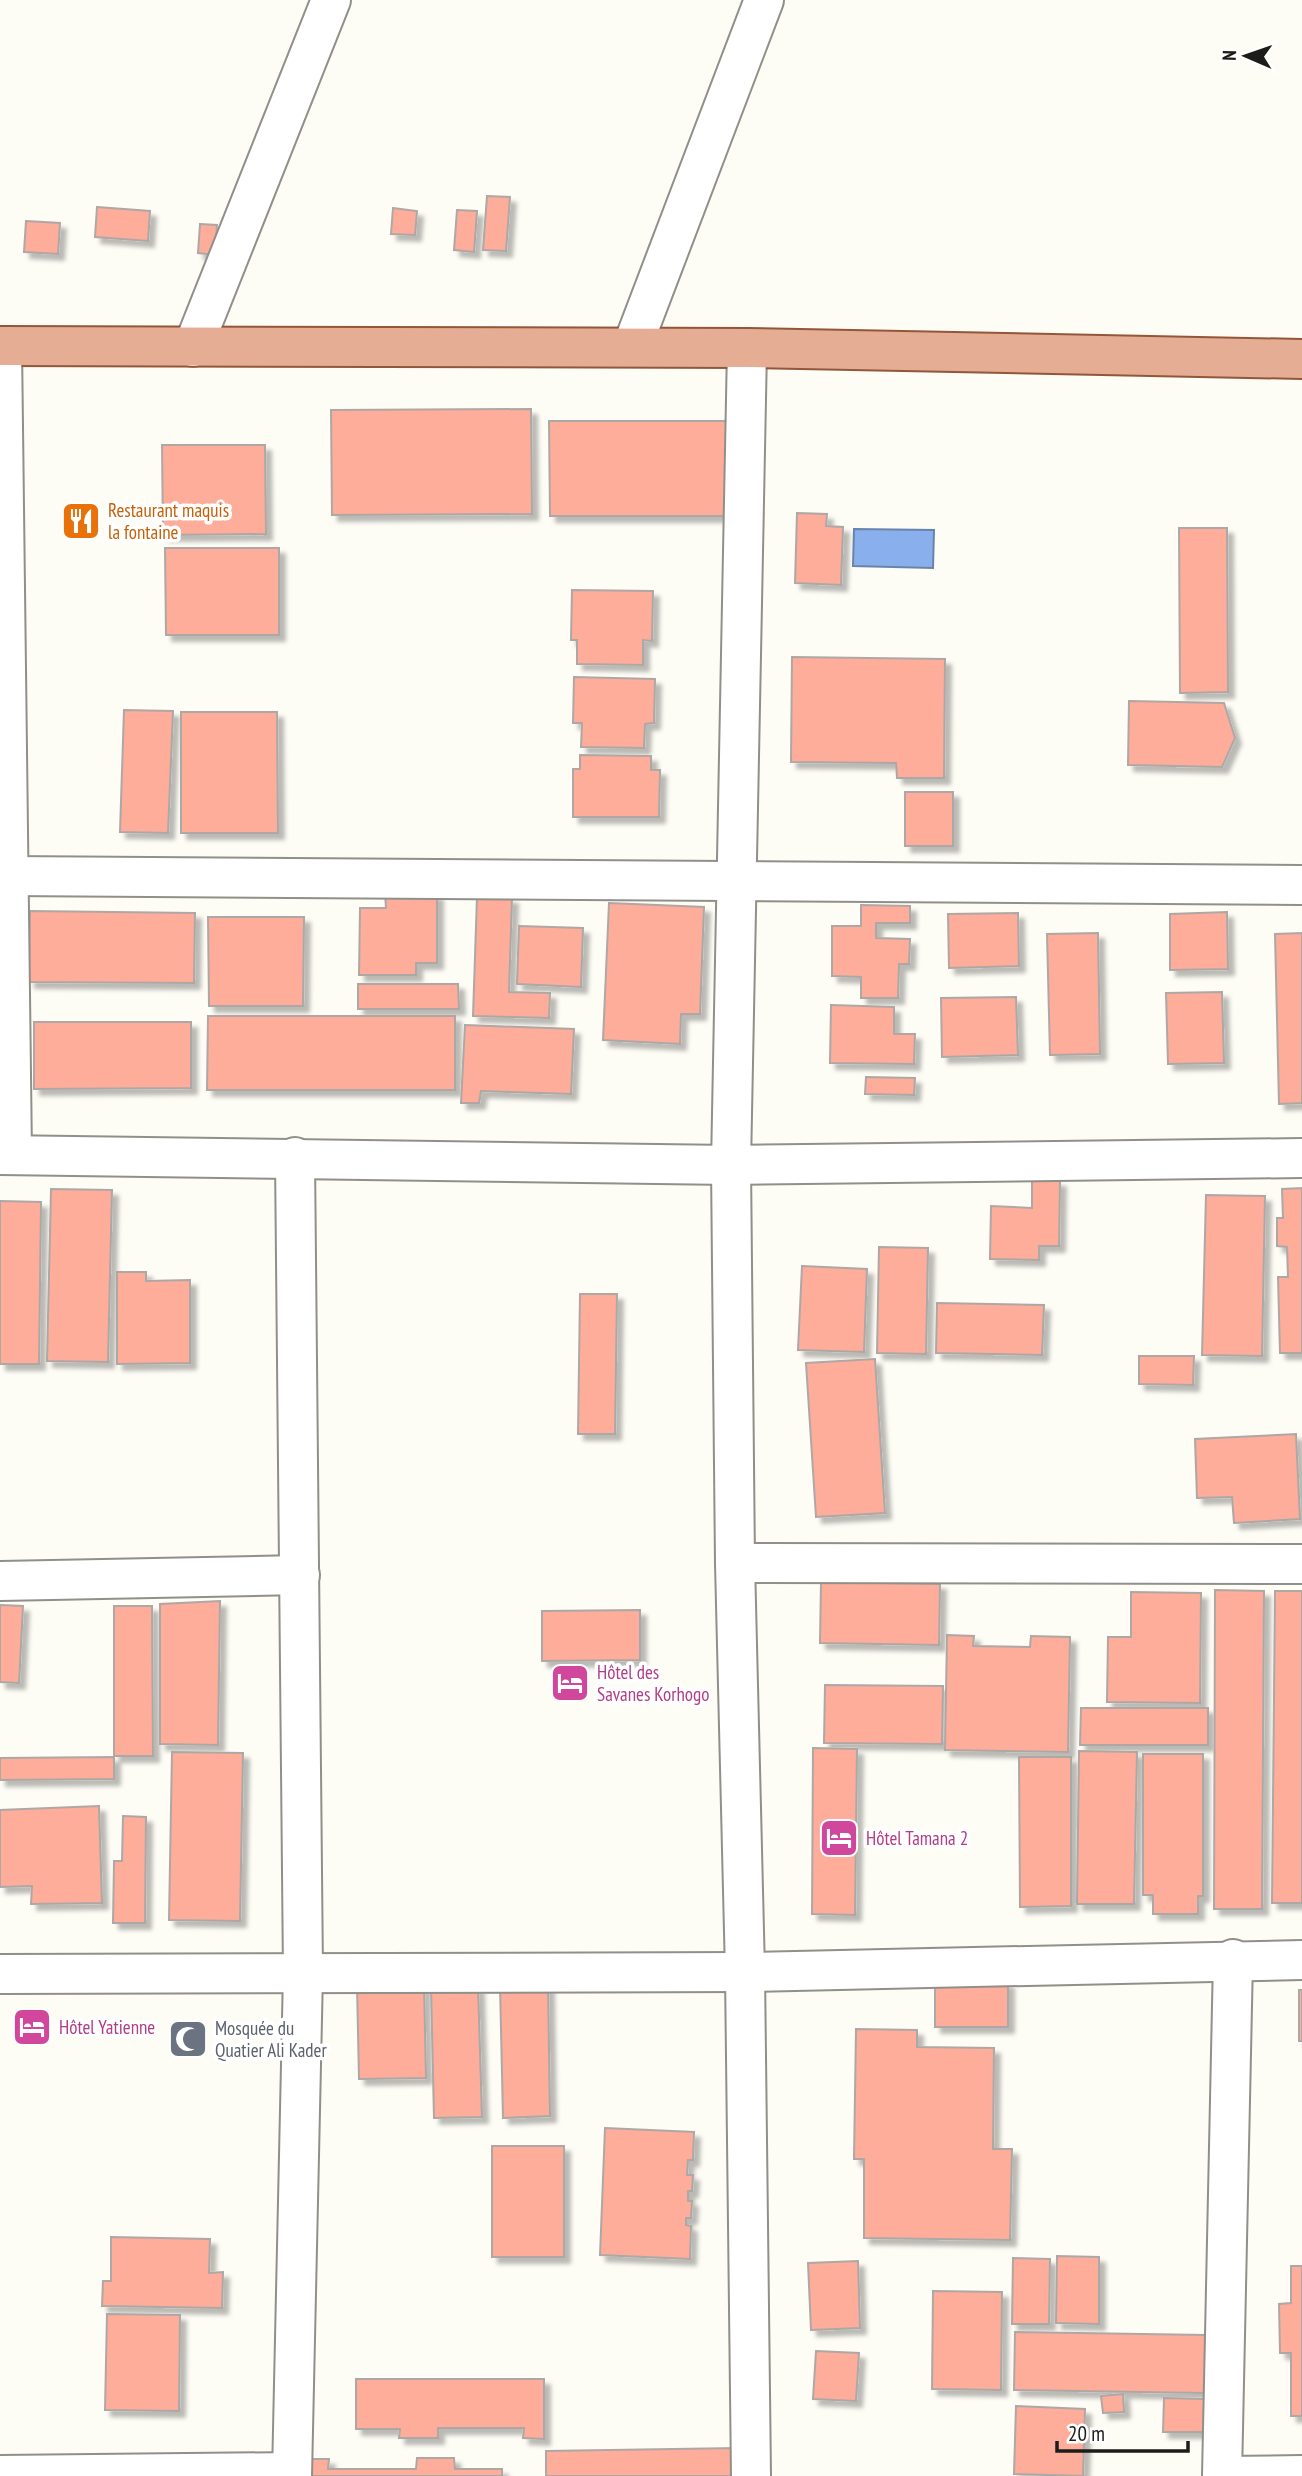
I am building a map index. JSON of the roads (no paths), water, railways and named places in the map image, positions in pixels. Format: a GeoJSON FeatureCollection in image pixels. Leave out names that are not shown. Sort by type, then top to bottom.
{"type":"FeatureCollection","features":[{"type":"Feature","properties":{"kind":"main road"},"geometry":{"type":"LineString","coordinates":[[1,346],[747,348],[1302,359]]}},
{"type":"Feature","properties":{"kind":"street"},"geometry":{"type":"LineString","coordinates":[[193,346],[331,0]]}},
{"type":"Feature","properties":{"kind":"street"},"geometry":{"type":"LineString","coordinates":[[632,347],[764,0]]}},
{"type":"Feature","properties":{"kind":"street"},"geometry":{"type":"LineString","coordinates":[[1,346],[8,876],[6,1155],[731,1165],[1302,1158]]}},
{"type":"Feature","properties":{"kind":"street"},"geometry":{"type":"LineString","coordinates":[[747,348],[731,1165],[734,1563],[745,1972],[751,2476]]}},
{"type":"Feature","properties":{"kind":"street"},"geometry":{"type":"LineString","coordinates":[[8,876],[1302,885]]}},
{"type":"Feature","properties":{"kind":"street"},"geometry":{"type":"LineString","coordinates":[[0,2475],[292,2474],[303,1973],[295,1157]]}},
{"type":"Feature","properties":{"kind":"street"},"geometry":{"type":"LineString","coordinates":[[734,1563],[1302,1564]]}},
{"type":"Feature","properties":{"kind":"street"},"geometry":{"type":"LineString","coordinates":[[0,1581],[300,1575]]}},
{"type":"Feature","properties":{"kind":"street"},"geometry":{"type":"LineString","coordinates":[[1233,1959],[1223,2476],[1302,2475]]}},
{"type":"Feature","properties":{"kind":"street"},"geometry":{"type":"LineString","coordinates":[[0,1974],[745,1972],[1302,1959]]}},
{"type":"Feature","properties":{"kind":"water"},"geometry":{"type":"Polygon","coordinates":[[[854,529],[934,530],[933,568],[853,566],[854,529]]]}},
{"type":"Feature","properties":{"kind":"place","name":"Restaurant maquis la fontaine"},"geometry":{"type":"Point","coordinates":[81,521]}},
{"type":"Feature","properties":{"kind":"place","name":"Hôtel des Savanes Korhogo"},"geometry":{"type":"Point","coordinates":[570,1683]}},
{"type":"Feature","properties":{"kind":"place","name":"Hôtel Tamana 2"},"geometry":{"type":"Point","coordinates":[839,1838]}},
{"type":"Feature","properties":{"kind":"place","name":"Hôtel Yatienne"},"geometry":{"type":"Point","coordinates":[32,2027]}},
{"type":"Feature","properties":{"kind":"place","name":"Mosquée du Quatier Ali Kader"},"geometry":{"type":"Point","coordinates":[188,2039]}}]}
